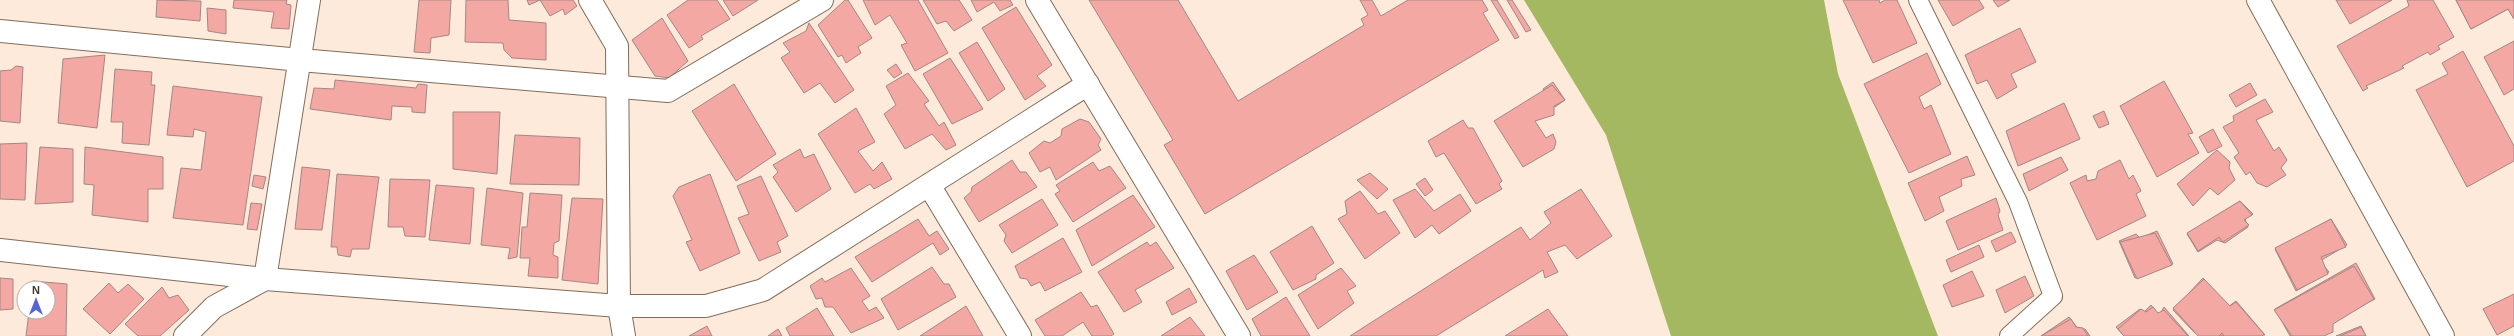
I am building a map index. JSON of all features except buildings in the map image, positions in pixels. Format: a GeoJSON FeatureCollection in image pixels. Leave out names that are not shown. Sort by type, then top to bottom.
{"type":"FeatureCollection","features":[{"type":"Feature","properties":{"kind":"street"},"geometry":{"type":"LineString","coordinates":[[265,279],[309,0]]}},
{"type":"Feature","properties":{"kind":"street"},"geometry":{"type":"LineString","coordinates":[[590,0],[617,46],[616,86],[619,306],[624,336]]}},
{"type":"Feature","properties":{"kind":"street"},"geometry":{"type":"LineString","coordinates":[[1037,0],[1239,336]]}},
{"type":"Feature","properties":{"kind":"street"},"geometry":{"type":"LineString","coordinates":[[2258,0],[2443,336]]}},
{"type":"Feature","properties":{"kind":"street"},"geometry":{"type":"LineString","coordinates":[[0,31],[300,60],[668,91],[815,2]]}},
{"type":"Feature","properties":{"kind":"street"},"geometry":{"type":"LineString","coordinates":[[0,250],[265,279],[619,306],[706,306],[763,290],[1088,84]]}},
{"type":"Feature","properties":{"kind":"street"},"geometry":{"type":"LineString","coordinates":[[929,185],[1020,336]]}},
{"type":"Feature","properties":{"kind":"street"},"geometry":{"type":"LineString","coordinates":[[185,336],[214,308],[265,279]]}},
{"type":"Feature","properties":{"kind":"lane"},"geometry":{"type":"LineString","coordinates":[[1918,0],[2018,202],[2053,296],[2009,336]]}},
{"type":"Feature","properties":{"kind":"green space"},"geometry":{"type":"Polygon","coordinates":[[[1524,0],[1824,0],[1838,74],[1938,336],[1671,336],[1606,135],[1524,0]]]}}]}
